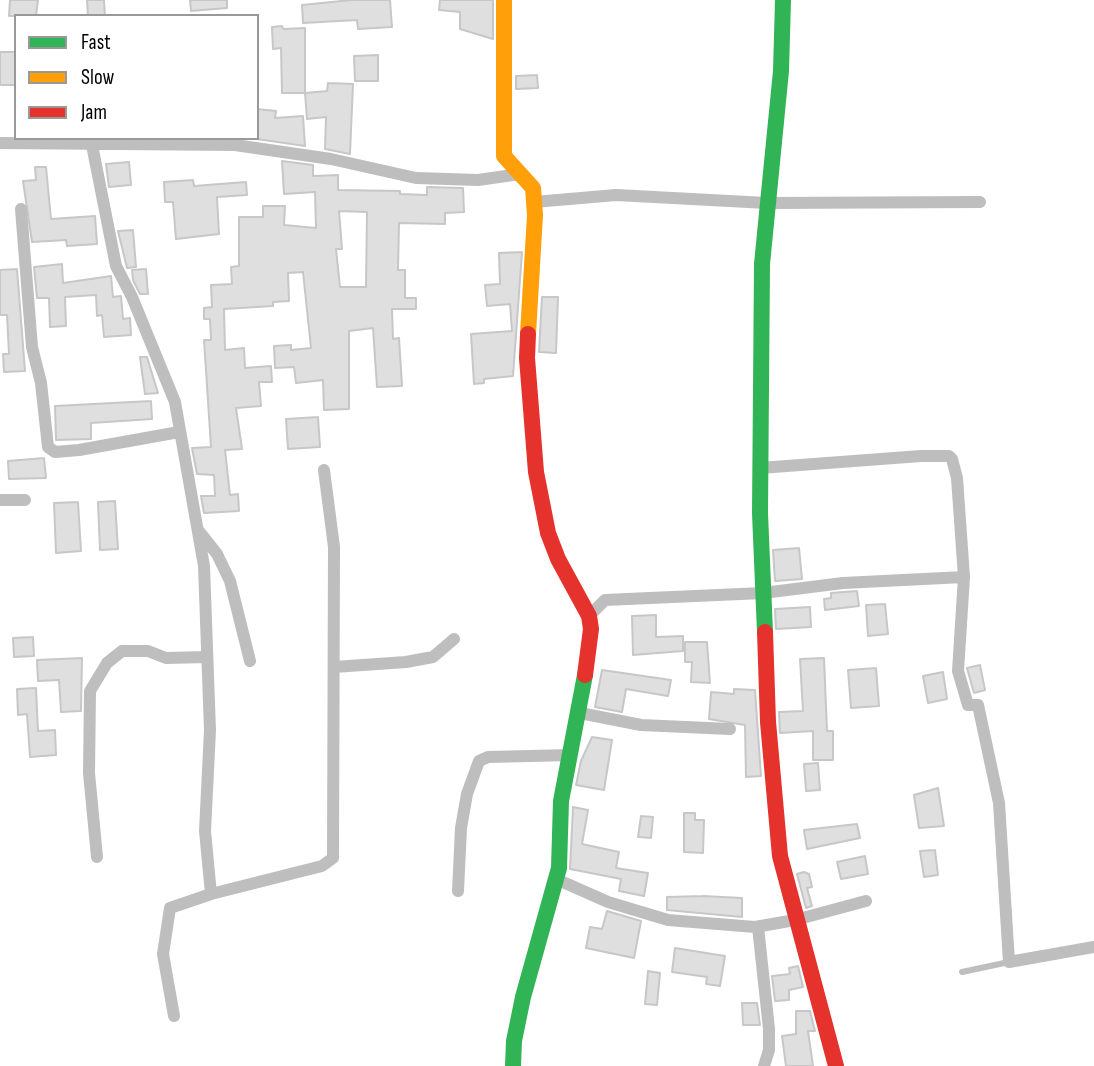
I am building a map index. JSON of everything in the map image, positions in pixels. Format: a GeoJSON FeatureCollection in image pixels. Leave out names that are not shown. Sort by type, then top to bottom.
{"type":"FeatureCollection","features":[{"type":"Feature","properties":{"kind":"street"},"geometry":{"type":"LineString","coordinates":[[504,0],[503,150],[504,156],[533,188],[534,202],[534,262],[528,306],[527,358],[536,472],[548,533],[558,559],[589,616],[591,639],[580,713],[561,801],[560,855],[556,879],[520,1011],[513,1066]]}},
{"type":"Feature","properties":{"kind":"street"},"geometry":{"type":"LineString","coordinates":[[783,0],[781,71],[762,264],[760,468],[768,722],[780,856],[836,1066]]}},
{"type":"Feature","properties":{"kind":"street"},"geometry":{"type":"LineString","coordinates":[[0,142],[235,145],[331,159],[416,178],[478,180],[520,174]]}},
{"type":"Feature","properties":{"kind":"street"},"geometry":{"type":"LineString","coordinates":[[92,145],[116,266],[129,289],[175,402],[204,566],[211,730],[205,831],[211,894]]}},
{"type":"Feature","properties":{"kind":"street"},"geometry":{"type":"LineString","coordinates":[[534,202],[657,195],[699,201],[767,203],[980,202]]}},
{"type":"Feature","properties":{"kind":"street"},"geometry":{"type":"LineString","coordinates":[[21,209],[32,347],[41,383],[48,447],[55,452],[79,450],[179,432]]}},
{"type":"Feature","properties":{"kind":"street"},"geometry":{"type":"LineString","coordinates":[[760,468],[949,456],[957,478],[964,577],[958,671],[968,705],[978,705],[999,803],[1009,962],[1094,947]]}},
{"type":"Feature","properties":{"kind":"street"},"geometry":{"type":"LineString","coordinates":[[174,1016],[163,954],[170,908],[211,894],[322,866],[333,858],[334,547],[324,470]]}},
{"type":"Feature","properties":{"kind":"street"},"geometry":{"type":"LineString","coordinates":[[0,500],[25,500]]}},
{"type":"Feature","properties":{"kind":"street"},"geometry":{"type":"LineString","coordinates":[[198,530],[217,554],[230,581],[250,661]]}},
{"type":"Feature","properties":{"kind":"street"},"geometry":{"type":"LineString","coordinates":[[589,616],[605,600],[763,593],[843,583],[964,577]]}},
{"type":"Feature","properties":{"kind":"street"},"geometry":{"type":"LineString","coordinates":[[334,667],[419,660],[433,656],[454,639]]}},
{"type":"Feature","properties":{"kind":"street"},"geometry":{"type":"LineString","coordinates":[[97,857],[89,773],[90,691],[107,663],[122,651],[148,651],[166,658],[206,657]]}},
{"type":"Feature","properties":{"kind":"street"},"geometry":{"type":"LineString","coordinates":[[580,713],[641,725],[730,729]]}},
{"type":"Feature","properties":{"kind":"street"},"geometry":{"type":"LineString","coordinates":[[458,891],[461,828],[467,794],[480,761],[488,757],[571,755]]}},
{"type":"Feature","properties":{"kind":"street"},"geometry":{"type":"LineString","coordinates":[[556,879],[608,902],[667,920],[758,927],[866,901]]}},
{"type":"Feature","properties":{"kind":"street"},"geometry":{"type":"LineString","coordinates":[[758,927],[769,1029],[769,1050],[764,1066]]}},
{"type":"Feature","properties":{"kind":"lane"},"geometry":{"type":"LineString","coordinates":[[962,972],[1009,962]]}},
{"type":"Feature","properties":{"kind":"building"},"geometry":{"type":"Polygon","coordinates":[[[10,0],[38,0],[36,14],[9,16],[10,0]]]}},
{"type":"Feature","properties":{"kind":"building"},"geometry":{"type":"Polygon","coordinates":[[[87,0],[104,0],[105,14],[88,14],[87,0]]]}},
{"type":"Feature","properties":{"kind":"building"},"geometry":{"type":"Polygon","coordinates":[[[190,0],[227,0],[227,8],[191,11],[190,0]]]}},
{"type":"Feature","properties":{"kind":"building"},"geometry":{"type":"Polygon","coordinates":[[[351,0],[390,0],[392,27],[358,29],[357,20],[303,23],[302,5],[351,0]]]}},
{"type":"Feature","properties":{"kind":"building"},"geometry":{"type":"Polygon","coordinates":[[[440,0],[493,0],[493,39],[460,29],[460,12],[439,10],[440,0]]]}},
{"type":"Feature","properties":{"kind":"building"},"geometry":{"type":"Polygon","coordinates":[[[282,26],[283,29],[305,28],[305,93],[282,93],[281,48],[273,49],[272,27],[282,26]]]}},
{"type":"Feature","properties":{"kind":"building"},"geometry":{"type":"Polygon","coordinates":[[[0,52],[14,52],[14,85],[0,85],[0,52]]]}},
{"type":"Feature","properties":{"kind":"building"},"geometry":{"type":"Polygon","coordinates":[[[378,55],[378,81],[355,81],[354,56],[378,55]]]}},
{"type":"Feature","properties":{"kind":"building"},"geometry":{"type":"Polygon","coordinates":[[[537,75],[538,88],[516,89],[516,76],[537,75]]]}},
{"type":"Feature","properties":{"kind":"building"},"geometry":{"type":"Polygon","coordinates":[[[328,83],[353,84],[350,154],[325,149],[326,117],[307,119],[305,93],[327,91],[328,83]]]}},
{"type":"Feature","properties":{"kind":"building"},"geometry":{"type":"Polygon","coordinates":[[[259,109],[276,111],[275,118],[303,116],[305,146],[259,139],[259,109]]]}},
{"type":"Feature","properties":{"kind":"building"},"geometry":{"type":"Polygon","coordinates":[[[282,161],[313,165],[313,176],[338,175],[338,190],[400,191],[400,194],[427,195],[427,187],[463,188],[464,212],[445,213],[445,224],[399,223],[398,270],[405,270],[405,298],[416,298],[416,309],[392,309],[393,339],[399,338],[402,386],[377,387],[373,328],[349,331],[349,409],[324,410],[323,380],[296,383],[294,367],[275,368],[274,346],[291,345],[291,350],[311,348],[303,272],[288,273],[289,301],[273,302],[273,306],[224,309],[225,350],[244,348],[245,368],[271,366],[272,382],[259,382],[261,406],[236,408],[242,449],[225,450],[230,495],[238,494],[239,511],[204,513],[201,496],[215,496],[214,475],[197,474],[192,448],[211,447],[204,340],[211,340],[210,319],[204,319],[204,308],[212,307],[211,285],[232,284],[231,267],[239,266],[239,217],[263,217],[263,206],[285,206],[284,225],[316,228],[315,192],[284,194],[282,161]],[[339,211],[342,249],[336,249],[340,287],[366,287],[367,212],[339,211]]]}},
{"type":"Feature","properties":{"kind":"building"},"geometry":{"type":"Polygon","coordinates":[[[129,162],[131,185],[109,187],[106,164],[129,162]]]}},
{"type":"Feature","properties":{"kind":"building"},"geometry":{"type":"Polygon","coordinates":[[[35,167],[46,167],[51,219],[95,216],[97,244],[67,246],[66,240],[32,242],[23,181],[36,180],[35,167]]]}},
{"type":"Feature","properties":{"kind":"building"},"geometry":{"type":"Polygon","coordinates":[[[193,180],[194,186],[246,182],[247,195],[217,197],[219,234],[176,239],[173,202],[165,202],[164,182],[193,180]]]}},
{"type":"Feature","properties":{"kind":"building"},"geometry":{"type":"Polygon","coordinates":[[[133,230],[136,267],[127,268],[118,231],[133,230]]]}},
{"type":"Feature","properties":{"kind":"building"},"geometry":{"type":"Polygon","coordinates":[[[522,252],[513,376],[484,379],[484,383],[474,384],[471,334],[512,331],[510,304],[487,306],[485,285],[500,284],[499,253],[522,252]]]}},
{"type":"Feature","properties":{"kind":"building"},"geometry":{"type":"Polygon","coordinates":[[[62,264],[63,283],[111,276],[113,297],[121,296],[123,319],[130,318],[131,335],[104,337],[102,315],[97,316],[96,295],[65,297],[66,326],[50,327],[49,298],[37,298],[34,267],[62,264]]]}},
{"type":"Feature","properties":{"kind":"building"},"geometry":{"type":"Polygon","coordinates":[[[17,269],[25,371],[4,372],[3,354],[9,354],[7,315],[0,315],[0,270],[17,269]]]}},
{"type":"Feature","properties":{"kind":"building"},"geometry":{"type":"Polygon","coordinates":[[[146,269],[148,294],[140,294],[133,280],[132,270],[146,269]]]}},
{"type":"Feature","properties":{"kind":"building"},"geometry":{"type":"Polygon","coordinates":[[[542,297],[558,297],[556,353],[539,352],[542,297]]]}},
{"type":"Feature","properties":{"kind":"building"},"geometry":{"type":"Polygon","coordinates":[[[140,357],[147,357],[158,393],[145,394],[140,357]]]}},
{"type":"Feature","properties":{"kind":"building"},"geometry":{"type":"Polygon","coordinates":[[[151,401],[152,419],[91,423],[91,439],[56,440],[55,406],[151,401]]]}},
{"type":"Feature","properties":{"kind":"building"},"geometry":{"type":"Polygon","coordinates":[[[318,417],[320,447],[288,449],[286,419],[318,417]]]}},
{"type":"Feature","properties":{"kind":"building"},"geometry":{"type":"Polygon","coordinates":[[[44,458],[46,478],[9,479],[8,461],[44,458]]]}},
{"type":"Feature","properties":{"kind":"building"},"geometry":{"type":"Polygon","coordinates":[[[115,501],[118,549],[100,550],[98,502],[115,501]]]}},
{"type":"Feature","properties":{"kind":"building"},"geometry":{"type":"Polygon","coordinates":[[[78,502],[81,551],[56,553],[54,503],[78,502]]]}},
{"type":"Feature","properties":{"kind":"building"},"geometry":{"type":"Polygon","coordinates":[[[799,548],[802,579],[775,581],[773,550],[799,548]]]}},
{"type":"Feature","properties":{"kind":"building"},"geometry":{"type":"Polygon","coordinates":[[[857,591],[859,606],[825,610],[824,599],[831,598],[831,593],[857,591]]]}},
{"type":"Feature","properties":{"kind":"building"},"geometry":{"type":"Polygon","coordinates":[[[885,604],[888,634],[868,636],[866,605],[885,604]]]}},
{"type":"Feature","properties":{"kind":"building"},"geometry":{"type":"Polygon","coordinates":[[[810,607],[811,627],[776,629],[775,609],[810,607]]]}},
{"type":"Feature","properties":{"kind":"building"},"geometry":{"type":"Polygon","coordinates":[[[656,615],[656,637],[683,636],[683,651],[633,655],[632,616],[656,615]]]}},
{"type":"Feature","properties":{"kind":"building"},"geometry":{"type":"Polygon","coordinates":[[[33,637],[34,656],[14,657],[13,638],[33,637]]]}},
{"type":"Feature","properties":{"kind":"building"},"geometry":{"type":"Polygon","coordinates":[[[685,642],[707,642],[710,683],[691,682],[692,662],[685,662],[685,642]]]}},
{"type":"Feature","properties":{"kind":"building"},"geometry":{"type":"Polygon","coordinates":[[[82,658],[81,711],[61,712],[59,680],[38,681],[37,660],[82,658]]]}},
{"type":"Feature","properties":{"kind":"building"},"geometry":{"type":"Polygon","coordinates":[[[824,658],[827,731],[833,731],[833,760],[813,760],[813,731],[780,733],[779,712],[803,711],[800,659],[824,658]]]}},
{"type":"Feature","properties":{"kind":"building"},"geometry":{"type":"Polygon","coordinates":[[[980,665],[985,690],[974,693],[967,668],[980,665]]]}},
{"type":"Feature","properties":{"kind":"building"},"geometry":{"type":"Polygon","coordinates":[[[876,668],[879,706],[851,708],[848,670],[876,668]]]}},
{"type":"Feature","properties":{"kind":"building"},"geometry":{"type":"Polygon","coordinates":[[[602,670],[671,680],[668,696],[626,689],[622,712],[595,707],[602,670]]]}},
{"type":"Feature","properties":{"kind":"building"},"geometry":{"type":"Polygon","coordinates":[[[943,672],[947,699],[928,703],[923,676],[943,672]]]}},
{"type":"Feature","properties":{"kind":"building"},"geometry":{"type":"Polygon","coordinates":[[[36,688],[38,731],[55,730],[56,755],[30,757],[27,714],[18,715],[17,689],[36,688]]]}},
{"type":"Feature","properties":{"kind":"building"},"geometry":{"type":"Polygon","coordinates":[[[734,689],[755,690],[761,776],[746,777],[745,725],[709,719],[711,692],[734,694],[734,689]]]}},
{"type":"Feature","properties":{"kind":"building"},"geometry":{"type":"Polygon","coordinates":[[[592,737],[612,740],[604,790],[576,785],[581,761],[592,737]]]}},
{"type":"Feature","properties":{"kind":"building"},"geometry":{"type":"Polygon","coordinates":[[[818,763],[820,790],[806,791],[804,764],[818,763]]]}},
{"type":"Feature","properties":{"kind":"building"},"geometry":{"type":"Polygon","coordinates":[[[938,788],[944,826],[919,828],[914,795],[938,788]]]}},
{"type":"Feature","properties":{"kind":"building"},"geometry":{"type":"Polygon","coordinates":[[[573,807],[588,810],[582,844],[619,852],[616,868],[648,873],[644,896],[619,891],[621,879],[570,869],[573,807]]]}},
{"type":"Feature","properties":{"kind":"building"},"geometry":{"type":"Polygon","coordinates":[[[684,813],[695,813],[695,820],[704,820],[703,853],[684,852],[684,813]]]}},
{"type":"Feature","properties":{"kind":"building"},"geometry":{"type":"Polygon","coordinates":[[[641,816],[653,817],[651,838],[638,837],[641,816]]]}},
{"type":"Feature","properties":{"kind":"building"},"geometry":{"type":"Polygon","coordinates":[[[857,824],[860,838],[807,849],[804,830],[857,824]]]}},
{"type":"Feature","properties":{"kind":"building"},"geometry":{"type":"Polygon","coordinates":[[[935,850],[938,875],[924,877],[920,851],[935,850]]]}},
{"type":"Feature","properties":{"kind":"building"},"geometry":{"type":"Polygon","coordinates":[[[865,856],[868,874],[841,879],[837,862],[865,856]]]}},
{"type":"Feature","properties":{"kind":"building"},"geometry":{"type":"Polygon","coordinates":[[[797,874],[809,874],[812,887],[807,888],[812,906],[806,908],[797,874]]]}},
{"type":"Feature","properties":{"kind":"building"},"geometry":{"type":"Polygon","coordinates":[[[667,897],[742,898],[742,917],[667,910],[667,897]]]}},
{"type":"Feature","properties":{"kind":"building"},"geometry":{"type":"Polygon","coordinates":[[[607,911],[641,921],[634,958],[586,948],[590,927],[602,929],[607,911]]]}},
{"type":"Feature","properties":{"kind":"building"},"geometry":{"type":"Polygon","coordinates":[[[675,948],[725,956],[720,986],[706,984],[707,977],[672,972],[675,948]]]}},
{"type":"Feature","properties":{"kind":"building"},"geometry":{"type":"Polygon","coordinates":[[[798,966],[803,987],[789,990],[789,1000],[775,1001],[772,976],[790,974],[789,968],[798,966]]]}},
{"type":"Feature","properties":{"kind":"building"},"geometry":{"type":"Polygon","coordinates":[[[648,971],[660,973],[657,1005],[645,1004],[648,971]]]}},
{"type":"Feature","properties":{"kind":"building"},"geometry":{"type":"Polygon","coordinates":[[[742,1003],[757,1003],[760,1025],[743,1025],[742,1003]]]}},
{"type":"Feature","properties":{"kind":"building"},"geometry":{"type":"Polygon","coordinates":[[[796,1011],[810,1011],[815,1031],[808,1031],[813,1066],[786,1066],[782,1036],[796,1034],[796,1011]]]}},
{"type":"Feature","properties":{"kind":"traffic: fast"},"geometry":{"type":"LineString","coordinates":[[765,632],[760,513],[762,264],[781,71],[783,0]]}},
{"type":"Feature","properties":{"kind":"traffic: fast"},"geometry":{"type":"LineString","coordinates":[[513,1066],[514,1041],[523,997],[559,868],[561,801],[585,675]]}},
{"type":"Feature","properties":{"kind":"traffic: slow"},"geometry":{"type":"LineString","coordinates":[[504,0],[504,156],[533,188],[535,215],[528,334]]}},
{"type":"Feature","properties":{"kind":"traffic: jam"},"geometry":{"type":"LineString","coordinates":[[528,334],[527,358],[536,472],[548,533],[558,559],[589,616],[591,629],[585,675]]}},
{"type":"Feature","properties":{"kind":"traffic: jam"},"geometry":{"type":"LineString","coordinates":[[765,632],[768,722],[780,856],[836,1066]]}}]}
